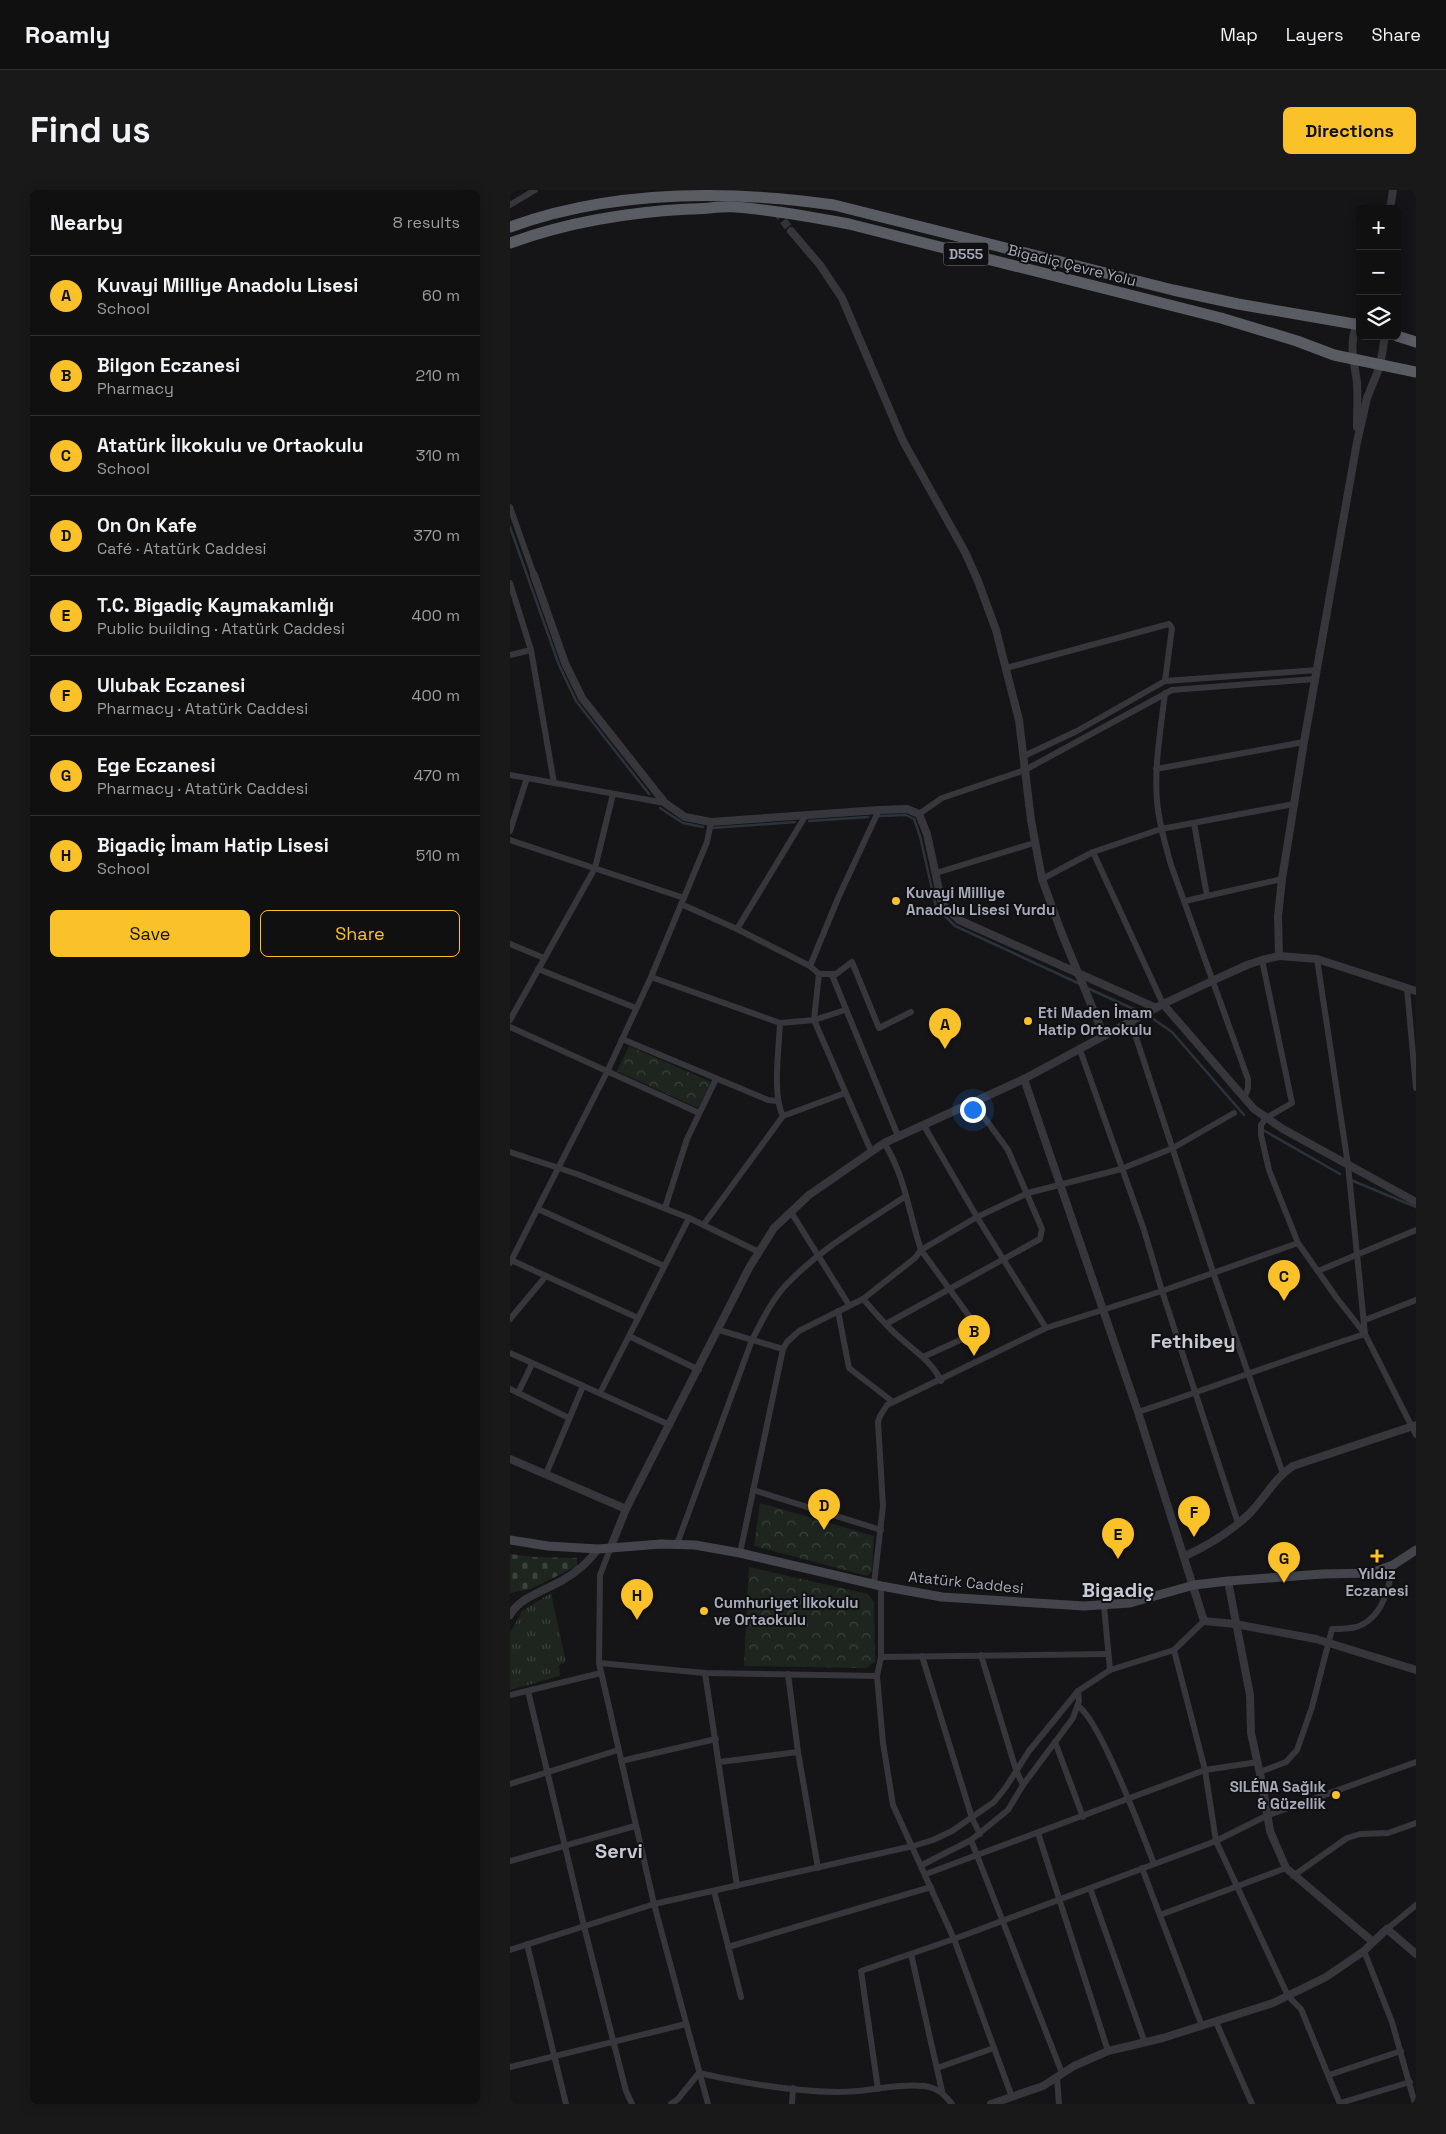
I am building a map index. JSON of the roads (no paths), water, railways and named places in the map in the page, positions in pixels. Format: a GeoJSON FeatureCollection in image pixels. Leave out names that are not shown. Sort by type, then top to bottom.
{"type":"FeatureCollection","features":[{"type":"Feature","properties":{"kind":"highway","name":"Bigadiç Çevre Yolu"},"geometry":{"type":"LineString","coordinates":[[510,227],[592,202],[689,194],[733,193],[787,197],[834,205],[1173,290],[1238,304],[1356,322]]}},
{"type":"Feature","properties":{"kind":"highway","name":"Bigadiç Çevre Yolu"},"geometry":{"type":"LineString","coordinates":[[510,243],[537,233],[603,217],[655,211],[734,207],[798,214],[849,224],[1221,318],[1353,359],[1416,372]]}},
{"type":"Feature","properties":{"kind":"highway"},"geometry":{"type":"LineString","coordinates":[[1401,337],[1416,342]]}},
{"type":"Feature","properties":{"kind":"main road","name":"Atatürk Caddesi"},"geometry":{"type":"LineString","coordinates":[[510,1540],[548,1546],[598,1549],[677,1544],[695,1545],[740,1552],[877,1585],[942,1597],[1104,1606],[1130,1603],[1194,1585],[1322,1574],[1371,1573],[1392,1565],[1416,1550]]}},
{"type":"Feature","properties":{"kind":"street"},"geometry":{"type":"LineString","coordinates":[[510,205],[534,190]]}},
{"type":"Feature","properties":{"kind":"street"},"geometry":{"type":"LineString","coordinates":[[1391,205],[1393,190]]}},
{"type":"Feature","properties":{"kind":"street"},"geometry":{"type":"LineString","coordinates":[[791,230],[820,265],[842,298],[903,441],[978,581],[996,630],[1019,720],[1034,843],[1042,879],[1104,1036]]}},
{"type":"Feature","properties":{"kind":"street"},"geometry":{"type":"LineString","coordinates":[[1356,332],[1351,349],[1357,385],[1357,442]]}},
{"type":"Feature","properties":{"kind":"street"},"geometry":{"type":"LineString","coordinates":[[1279,956],[1278,916],[1282,879],[1304,742],[1357,442],[1367,398],[1380,366],[1384,340]]}},
{"type":"Feature","properties":{"kind":"street"},"geometry":{"type":"LineString","coordinates":[[510,507],[565,663],[582,698],[664,803],[685,817],[710,822],[907,809],[919,814],[927,834],[942,904],[959,920],[1078,973],[1160,1006]]}},
{"type":"Feature","properties":{"kind":"street"},"geometry":{"type":"LineString","coordinates":[[510,584],[531,650],[554,783]]}},
{"type":"Feature","properties":{"kind":"street"},"geometry":{"type":"LineString","coordinates":[[1006,668],[1169,624],[1172,626],[1172,630],[1165,681]]}},
{"type":"Feature","properties":{"kind":"street"},"geometry":{"type":"LineString","coordinates":[[510,655],[531,650]]}},
{"type":"Feature","properties":{"kind":"street"},"geometry":{"type":"LineString","coordinates":[[1024,756],[1077,731],[1165,681],[1317,670]]}},
{"type":"Feature","properties":{"kind":"street"},"geometry":{"type":"LineString","coordinates":[[919,814],[929,805],[942,798],[1025,770],[1165,693],[1181,689],[1315,679]]}},
{"type":"Feature","properties":{"kind":"street"},"geometry":{"type":"LineString","coordinates":[[1165,693],[1156,769],[1157,801],[1161,829],[1171,865],[1214,980],[1248,1080],[1248,1088],[1244,1098]]}},
{"type":"Feature","properties":{"kind":"street"},"geometry":{"type":"LineString","coordinates":[[1156,769],[1304,742]]}},
{"type":"Feature","properties":{"kind":"street"},"geometry":{"type":"LineString","coordinates":[[510,775],[664,803]]}},
{"type":"Feature","properties":{"kind":"street"},"geometry":{"type":"LineString","coordinates":[[510,831],[527,778]]}},
{"type":"Feature","properties":{"kind":"street"},"geometry":{"type":"LineString","coordinates":[[510,1020],[595,868],[613,794]]}},
{"type":"Feature","properties":{"kind":"street"},"geometry":{"type":"LineString","coordinates":[[1042,879],[1093,852],[1161,829],[1294,804]]}},
{"type":"Feature","properties":{"kind":"street"},"geometry":{"type":"LineString","coordinates":[[810,966],[839,896],[879,810]]}},
{"type":"Feature","properties":{"kind":"street"},"geometry":{"type":"LineString","coordinates":[[737,929],[806,815]]}},
{"type":"Feature","properties":{"kind":"street"},"geometry":{"type":"LineString","coordinates":[[638,1318],[511,1262],[607,1072],[651,977],[707,842],[710,822]]}},
{"type":"Feature","properties":{"kind":"street"},"geometry":{"type":"LineString","coordinates":[[1194,824],[1207,896]]}},
{"type":"Feature","properties":{"kind":"street"},"geometry":{"type":"LineString","coordinates":[[510,840],[595,868],[682,901],[810,966],[819,974],[832,975],[852,962],[879,1028],[910,1012]]}},
{"type":"Feature","properties":{"kind":"street"},"geometry":{"type":"LineString","coordinates":[[936,873],[1034,843]]}},
{"type":"Feature","properties":{"kind":"street"},"geometry":{"type":"LineString","coordinates":[[1093,852],[1160,1006],[1198,1043],[1244,1098],[1266,1118],[1416,1202]]}},
{"type":"Feature","properties":{"kind":"street"},"geometry":{"type":"LineString","coordinates":[[1185,900],[1282,879]]}},
{"type":"Feature","properties":{"kind":"street"},"geometry":{"type":"LineString","coordinates":[[510,944],[544,958]]}},
{"type":"Feature","properties":{"kind":"street"},"geometry":{"type":"LineString","coordinates":[[708,2104],[654,1904],[601,1673],[599,1663],[600,1575],[626,1509],[759,1252],[774,1228],[809,1195],[884,1143],[1024,1079],[1160,1006],[1247,965],[1279,956],[1317,959],[1416,992]]}},
{"type":"Feature","properties":{"kind":"street"},"geometry":{"type":"LineString","coordinates":[[1317,959],[1348,1165],[1365,1334]]}},
{"type":"Feature","properties":{"kind":"street"},"geometry":{"type":"LineString","coordinates":[[1185,1556],[1202,1548],[1248,1515],[1283,1474],[1299,1464],[1415,1429],[1365,1334],[1298,1243],[1269,1170],[1260,1130],[1266,1118],[1292,1103],[1262,960]]}},
{"type":"Feature","properties":{"kind":"street"},"geometry":{"type":"LineString","coordinates":[[538,969],[636,1008]]}},
{"type":"Feature","properties":{"kind":"street"},"geometry":{"type":"LineString","coordinates":[[819,974],[814,1020],[871,1152]]}},
{"type":"Feature","properties":{"kind":"street"},"geometry":{"type":"LineString","coordinates":[[832,975],[898,1136]]}},
{"type":"Feature","properties":{"kind":"street"},"geometry":{"type":"LineString","coordinates":[[651,977],[780,1023],[814,1020],[845,1010]]}},
{"type":"Feature","properties":{"kind":"street"},"geometry":{"type":"LineString","coordinates":[[1407,988],[1416,1088]]}},
{"type":"Feature","properties":{"kind":"street"},"geometry":{"type":"LineString","coordinates":[[1131,1022],[1213,1272],[1283,1474]]}},
{"type":"Feature","properties":{"kind":"street"},"geometry":{"type":"LineString","coordinates":[[780,1023],[777,1101],[783,1116]]}},
{"type":"Feature","properties":{"kind":"street"},"geometry":{"type":"LineString","coordinates":[[510,1027],[699,1113]]}},
{"type":"Feature","properties":{"kind":"street"},"geometry":{"type":"LineString","coordinates":[[622,1039],[768,1100],[777,1101]]}},
{"type":"Feature","properties":{"kind":"street"},"geometry":{"type":"LineString","coordinates":[[1080,1050],[1144,1230],[1238,1523]]}},
{"type":"Feature","properties":{"kind":"street"},"geometry":{"type":"LineString","coordinates":[[665,1208],[687,1139],[716,1078]]}},
{"type":"Feature","properties":{"kind":"street"},"geometry":{"type":"LineString","coordinates":[[1024,1079],[1138,1412],[1204,1621]]}},
{"type":"Feature","properties":{"kind":"street"},"geometry":{"type":"LineString","coordinates":[[704,1224],[783,1116],[845,1093]]}},
{"type":"Feature","properties":{"kind":"street"},"geometry":{"type":"LineString","coordinates":[[886,1324],[1040,1239],[1042,1234],[1042,1229],[1028,1193],[1008,1150],[972,1102]]}},
{"type":"Feature","properties":{"kind":"street"},"geometry":{"type":"LineString","coordinates":[[740,1552],[782,1350],[787,1342],[799,1331],[863,1299],[915,1258],[921,1250],[977,1217],[1028,1193],[1121,1168],[1172,1148],[1234,1113]]}},
{"type":"Feature","properties":{"kind":"street"},"geometry":{"type":"LineString","coordinates":[[923,1124],[977,1217],[1046,1328]]}},
{"type":"Feature","properties":{"kind":"street"},"geometry":{"type":"LineString","coordinates":[[884,1143],[895,1161],[921,1250],[980,1331],[924,1357]]}},
{"type":"Feature","properties":{"kind":"street"},"geometry":{"type":"LineString","coordinates":[[510,1152],[577,1174],[665,1208],[704,1224],[759,1252]]}},
{"type":"Feature","properties":{"kind":"street"},"geometry":{"type":"LineString","coordinates":[[677,1544],[752,1340],[767,1311],[786,1285],[819,1255],[906,1196]]}},
{"type":"Feature","properties":{"kind":"street"},"geometry":{"type":"LineString","coordinates":[[538,1209],[664,1266]]}},
{"type":"Feature","properties":{"kind":"street"},"geometry":{"type":"LineString","coordinates":[[791,1212],[849,1305]]}},
{"type":"Feature","properties":{"kind":"street"},"geometry":{"type":"LineString","coordinates":[[600,1393],[689,1218]]}},
{"type":"Feature","properties":{"kind":"street"},"geometry":{"type":"LineString","coordinates":[[1318,1271],[1416,1230]]}},
{"type":"Feature","properties":{"kind":"street"},"geometry":{"type":"LineString","coordinates":[[1012,2097],[954,1939],[932,1886],[893,1805],[883,1743],[877,1676],[881,1657],[877,1585],[883,1506],[878,1422],[883,1410],[893,1402],[940,1381],[1046,1328],[1162,1291],[1298,1243]]}},
{"type":"Feature","properties":{"kind":"street"},"geometry":{"type":"LineString","coordinates":[[510,1319],[546,1276]]}},
{"type":"Feature","properties":{"kind":"street"},"geometry":{"type":"LineString","coordinates":[[863,1299],[886,1324],[924,1357],[933,1367],[940,1381]]}},
{"type":"Feature","properties":{"kind":"street"},"geometry":{"type":"LineString","coordinates":[[1365,1320],[1416,1300]]}},
{"type":"Feature","properties":{"kind":"street"},"geometry":{"type":"LineString","coordinates":[[838,1311],[850,1368],[893,1402]]}},
{"type":"Feature","properties":{"kind":"street"},"geometry":{"type":"LineString","coordinates":[[719,1330],[782,1350]]}},
{"type":"Feature","properties":{"kind":"street"},"geometry":{"type":"LineString","coordinates":[[1138,1412],[1365,1334]]}},
{"type":"Feature","properties":{"kind":"street"},"geometry":{"type":"LineString","coordinates":[[629,1336],[699,1370]]}},
{"type":"Feature","properties":{"kind":"street"},"geometry":{"type":"LineString","coordinates":[[510,1353],[670,1425]]}},
{"type":"Feature","properties":{"kind":"street"},"geometry":{"type":"LineString","coordinates":[[518,1393],[532,1364]]}},
{"type":"Feature","properties":{"kind":"street"},"geometry":{"type":"LineString","coordinates":[[546,1474],[583,1386]]}},
{"type":"Feature","properties":{"kind":"street"},"geometry":{"type":"LineString","coordinates":[[510,1390],[569,1418]]}},
{"type":"Feature","properties":{"kind":"street"},"geometry":{"type":"LineString","coordinates":[[510,1459],[626,1509]]}},
{"type":"Feature","properties":{"kind":"street"},"geometry":{"type":"LineString","coordinates":[[753,1490],[881,1530]]}},
{"type":"Feature","properties":{"kind":"street"},"geometry":{"type":"LineString","coordinates":[[510,1615],[519,1604],[578,1571],[587,1564],[598,1549]]}},
{"type":"Feature","properties":{"kind":"street"},"geometry":{"type":"LineString","coordinates":[[1260,1772],[1286,1762],[1297,1750],[1312,1707],[1332,1629],[1355,1627],[1369,1621],[1380,1606],[1389,1585],[1392,1565]]}},
{"type":"Feature","properties":{"kind":"street"},"geometry":{"type":"LineString","coordinates":[[1228,1581],[1250,1695],[1251,1733],[1270,1832],[1286,1868],[1293,1876],[1325,1900],[1373,1942]]}},
{"type":"Feature","properties":{"kind":"street"},"geometry":{"type":"LineString","coordinates":[[1104,1606],[1110,1670]]}},
{"type":"Feature","properties":{"kind":"street"},"geometry":{"type":"LineString","coordinates":[[510,1950],[654,1904],[913,1846],[942,1836],[972,1818],[998,1798],[1016,1770],[1078,1692],[1110,1670],[1174,1650],[1204,1621],[1235,1624],[1330,1642],[1416,1670]]}},
{"type":"Feature","properties":{"kind":"street"},"geometry":{"type":"LineString","coordinates":[[1174,1650],[1205,1770],[1216,1841],[1288,1996],[1301,2009],[1340,2104],[1410,2082]]}},
{"type":"Feature","properties":{"kind":"street"},"geometry":{"type":"LineString","coordinates":[[881,1657],[1108,1654]]}},
{"type":"Feature","properties":{"kind":"street"},"geometry":{"type":"LineString","coordinates":[[981,1655],[1016,1770],[1023,1785]]}},
{"type":"Feature","properties":{"kind":"street"},"geometry":{"type":"LineString","coordinates":[[922,1656],[972,1818],[980,1834]]}},
{"type":"Feature","properties":{"kind":"street"},"geometry":{"type":"LineString","coordinates":[[599,1663],[705,1673],[877,1676]]}},
{"type":"Feature","properties":{"kind":"street"},"geometry":{"type":"LineString","coordinates":[[510,1695],[601,1673]]}},
{"type":"Feature","properties":{"kind":"street"},"geometry":{"type":"LineString","coordinates":[[705,1673],[720,1762],[737,1886]]}},
{"type":"Feature","properties":{"kind":"street"},"geometry":{"type":"LineString","coordinates":[[788,1674],[798,1752],[818,1868]]}},
{"type":"Feature","properties":{"kind":"street"},"geometry":{"type":"LineString","coordinates":[[528,1691],[613,2042],[626,2091],[632,2104]]}},
{"type":"Feature","properties":{"kind":"street"},"geometry":{"type":"LineString","coordinates":[[922,1865],[972,1840],[1008,1810],[1023,1785],[1072,1718],[1078,1706],[1078,1692]]}},
{"type":"Feature","properties":{"kind":"street"},"geometry":{"type":"LineString","coordinates":[[1078,1706],[1091,1720],[1128,1798],[1154,1864]]}},
{"type":"Feature","properties":{"kind":"street"},"geometry":{"type":"LineString","coordinates":[[621,1761],[716,1739]]}},
{"type":"Feature","properties":{"kind":"street"},"geometry":{"type":"LineString","coordinates":[[1055,1742],[1083,1817]]}},
{"type":"Feature","properties":{"kind":"street"},"geometry":{"type":"LineString","coordinates":[[510,1784],[618,1750]]}},
{"type":"Feature","properties":{"kind":"street"},"geometry":{"type":"LineString","coordinates":[[720,1762],[798,1752]]}},
{"type":"Feature","properties":{"kind":"street"},"geometry":{"type":"LineString","coordinates":[[926,1874],[1205,1770],[1258,1762]]}},
{"type":"Feature","properties":{"kind":"street"},"geometry":{"type":"LineString","coordinates":[[878,2088],[861,1971],[954,1939],[1216,1841],[1266,1816],[1416,1762]]}},
{"type":"Feature","properties":{"kind":"street"},"geometry":{"type":"LineString","coordinates":[[1293,1876],[1347,1838],[1360,1834],[1388,1833],[1416,1823]]}},
{"type":"Feature","properties":{"kind":"street"},"geometry":{"type":"LineString","coordinates":[[510,1861],[635,1826]]}},
{"type":"Feature","properties":{"kind":"street"},"geometry":{"type":"LineString","coordinates":[[1038,1833],[1108,2051]]}},
{"type":"Feature","properties":{"kind":"street"},"geometry":{"type":"LineString","coordinates":[[972,1840],[976,1855],[1003,1921],[1060,2075],[1059,2104]]}},
{"type":"Feature","properties":{"kind":"street"},"geometry":{"type":"LineString","coordinates":[[1142,1868],[1202,2026]]}},
{"type":"Feature","properties":{"kind":"street"},"geometry":{"type":"LineString","coordinates":[[1160,1915],[1286,1868]]}},
{"type":"Feature","properties":{"kind":"street"},"geometry":{"type":"LineString","coordinates":[[728,1947],[932,1886]]}},
{"type":"Feature","properties":{"kind":"street"},"geometry":{"type":"LineString","coordinates":[[1090,1888],[1145,2043]]}},
{"type":"Feature","properties":{"kind":"street"},"geometry":{"type":"LineString","coordinates":[[714,1891],[741,1997]]}},
{"type":"Feature","properties":{"kind":"street"},"geometry":{"type":"LineString","coordinates":[[991,2104],[1043,2086],[1074,2066],[1108,2051],[1145,2043],[1273,2004],[1326,1977],[1364,1951],[1416,1905]]}},
{"type":"Feature","properties":{"kind":"street"},"geometry":{"type":"LineString","coordinates":[[1387,1929],[1416,1954]]}},
{"type":"Feature","properties":{"kind":"street"},"geometry":{"type":"LineString","coordinates":[[527,1944],[566,2104]]}},
{"type":"Feature","properties":{"kind":"street"},"geometry":{"type":"LineString","coordinates":[[1364,1951],[1392,2022],[1415,2104]]}},
{"type":"Feature","properties":{"kind":"street"},"geometry":{"type":"LineString","coordinates":[[911,1954],[942,2091],[952,2104]]}},
{"type":"Feature","properties":{"kind":"street"},"geometry":{"type":"LineString","coordinates":[[1216,2022],[1252,2104]]}},
{"type":"Feature","properties":{"kind":"street"},"geometry":{"type":"LineString","coordinates":[[510,2067],[686,2024]]}},
{"type":"Feature","properties":{"kind":"street"},"geometry":{"type":"LineString","coordinates":[[937,2068],[994,2048]]}},
{"type":"Feature","properties":{"kind":"street"},"geometry":{"type":"LineString","coordinates":[[1329,2074],[1401,2051]]}},
{"type":"Feature","properties":{"kind":"street"},"geometry":{"type":"LineString","coordinates":[[699,2073],[793,2088],[837,2092],[925,2086],[942,2091]]}},
{"type":"Feature","properties":{"kind":"street"},"geometry":{"type":"LineString","coordinates":[[672,2104],[699,2073]]}},
{"type":"Feature","properties":{"kind":"street"},"geometry":{"type":"LineString","coordinates":[[792,2104],[793,2088]]}},
{"type":"Feature","properties":{"kind":"waterway"},"geometry":{"type":"LineString","coordinates":[[510,527],[559,665],[576,701],[649,794]]}},
{"type":"Feature","properties":{"kind":"waterway"},"geometry":{"type":"LineString","coordinates":[[660,808],[683,823],[703,827]]}},
{"type":"Feature","properties":{"kind":"waterway"},"geometry":{"type":"LineString","coordinates":[[879,816],[906,815],[914,819],[920,836],[936,907],[955,926],[1080,984]]}},
{"type":"Feature","properties":{"kind":"waterway"},"geometry":{"type":"LineString","coordinates":[[809,821],[868,817]]}},
{"type":"Feature","properties":{"kind":"waterway"},"geometry":{"type":"LineString","coordinates":[[712,828],[795,822]]}},
{"type":"Feature","properties":{"kind":"waterway"},"geometry":{"type":"LineString","coordinates":[[1085,987],[1138,1011]]}},
{"type":"Feature","properties":{"kind":"waterway"},"geometry":{"type":"LineString","coordinates":[[1149,1016],[1172,1032],[1244,1115]]}},
{"type":"Feature","properties":{"kind":"waterway"},"geometry":{"type":"LineString","coordinates":[[1263,1130],[1340,1174]]}},
{"type":"Feature","properties":{"kind":"waterway"},"geometry":{"type":"LineString","coordinates":[[1351,1180],[1416,1207]]}},
{"type":"Feature","properties":{"kind":"tunnel"},"geometry":{"type":"LineString","coordinates":[[776,211],[791,231]]}},
{"type":"Feature","properties":{"kind":"place","name":"Kuvayi Milliye Anadolu Lisesi Yurdu"},"geometry":{"type":"Point","coordinates":[896,901]}},
{"type":"Feature","properties":{"kind":"place","name":"Eti Maden İmam Hatip Ortaokulu"},"geometry":{"type":"Point","coordinates":[1028,1021]}},
{"type":"Feature","properties":{"kind":"place","name":"Kuvayi Milliye Anadolu Lisesi"},"geometry":{"type":"Point","coordinates":[945,1049]}},
{"type":"Feature","properties":{"kind":"place","name":"Atatürk İlkokulu ve Ortaokulu"},"geometry":{"type":"Point","coordinates":[1284,1301]}},
{"type":"Feature","properties":{"kind":"place","name":"Bilgon Eczanesi"},"geometry":{"type":"Point","coordinates":[974,1356]}},
{"type":"Feature","properties":{"kind":"place","name":"On On Kafe"},"geometry":{"type":"Point","coordinates":[824,1530]}},
{"type":"Feature","properties":{"kind":"place","name":"Ulubak Eczanesi"},"geometry":{"type":"Point","coordinates":[1194,1537]}},
{"type":"Feature","properties":{"kind":"place","name":"Yıldız Eczanesi"},"geometry":{"type":"Point","coordinates":[1377,1556]}},
{"type":"Feature","properties":{"kind":"place","name":"T.C. Bigadiç Kaymakamlığı"},"geometry":{"type":"Point","coordinates":[1118,1559]}},
{"type":"Feature","properties":{"kind":"place","name":"Ege Eczanesi"},"geometry":{"type":"Point","coordinates":[1284,1583]}},
{"type":"Feature","properties":{"kind":"place","name":"Cumhuriyet İlkokulu ve Ortaokulu"},"geometry":{"type":"Point","coordinates":[704,1611]}},
{"type":"Feature","properties":{"kind":"place","name":"Bigadiç İmam Hatip Lisesi"},"geometry":{"type":"Point","coordinates":[637,1620]}},
{"type":"Feature","properties":{"kind":"place","name":"SILÉNA Sağlık & Güzellik"},"geometry":{"type":"Point","coordinates":[1336,1795]}},
{"type":"Feature","properties":{"kind":"district","name":"Fethibey"},"geometry":{"type":"Point","coordinates":[1193,1341]}},
{"type":"Feature","properties":{"kind":"district","name":"Bigadiç"},"geometry":{"type":"Point","coordinates":[1118,1590]}},
{"type":"Feature","properties":{"kind":"district","name":"Servi"},"geometry":{"type":"Point","coordinates":[619,1851]}}]}
